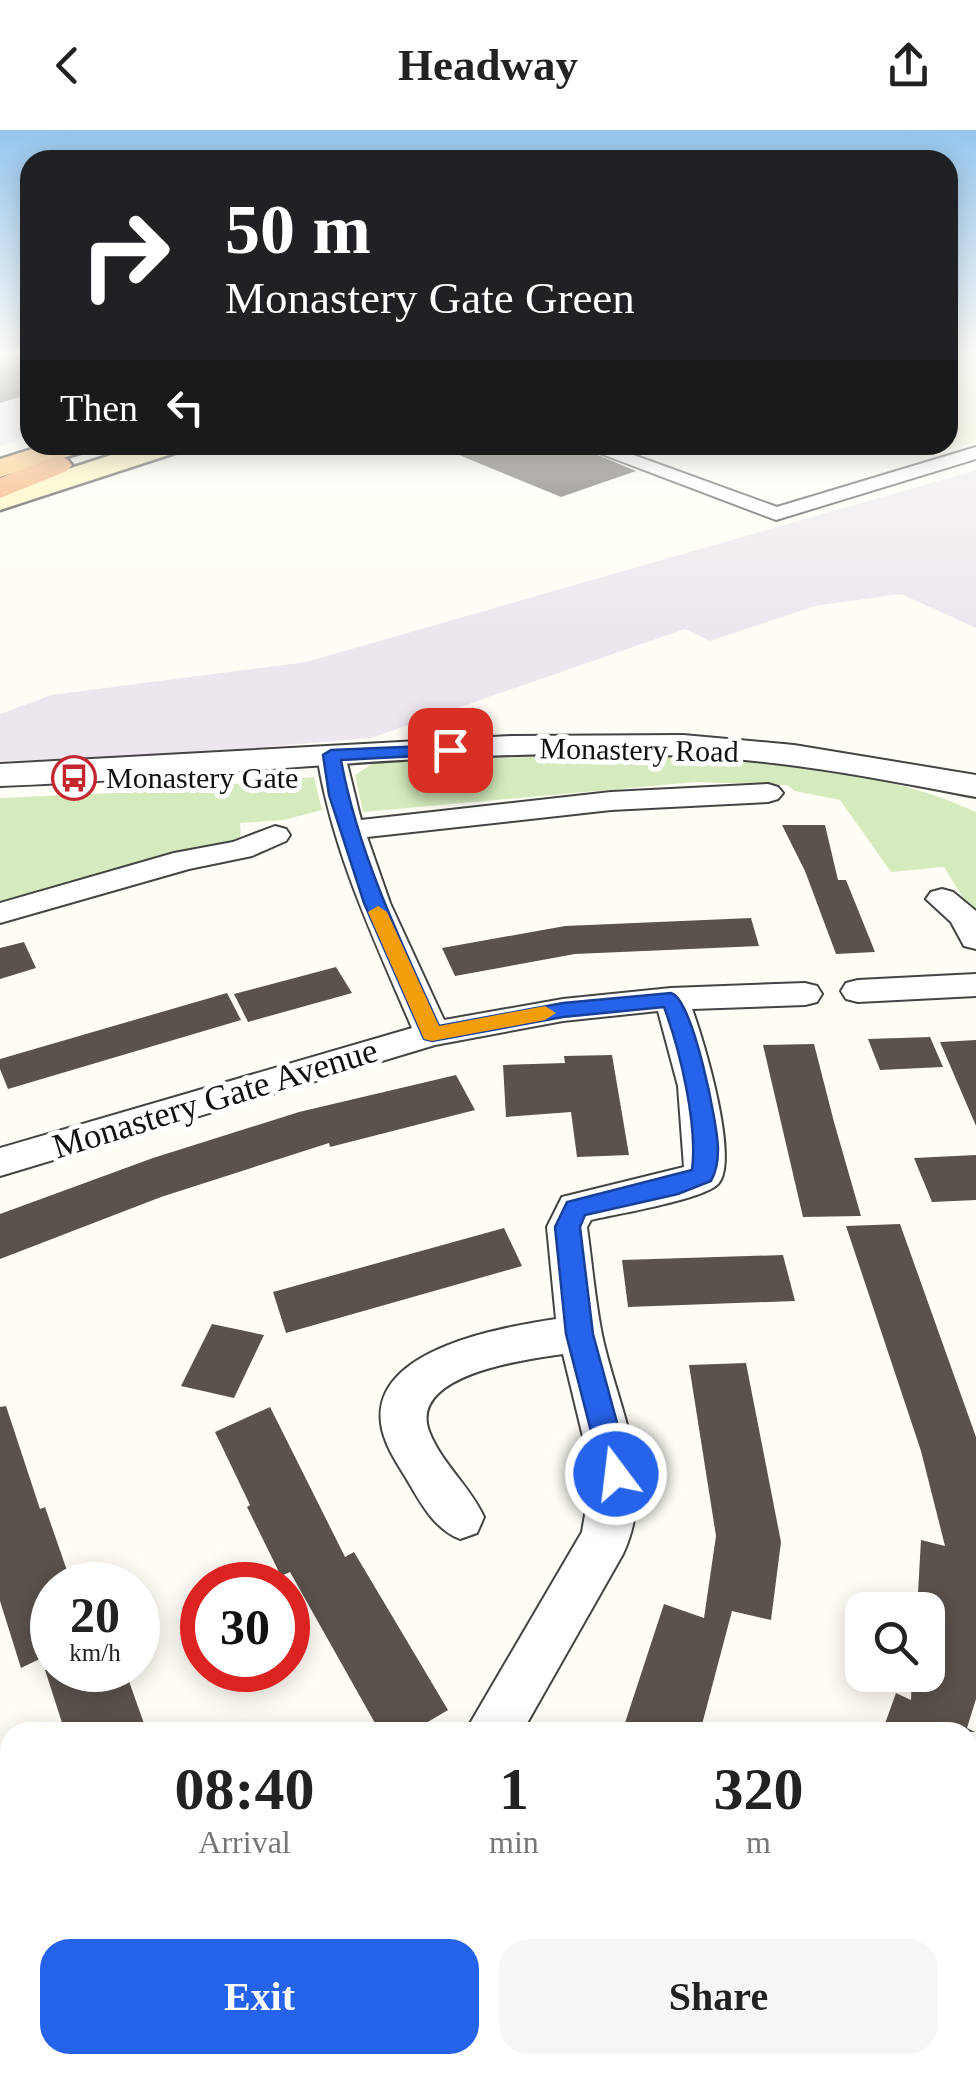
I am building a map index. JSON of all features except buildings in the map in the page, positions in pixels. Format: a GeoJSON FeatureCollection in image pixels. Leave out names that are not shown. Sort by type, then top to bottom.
{"type":"FeatureCollection","features":[{"type":"Feature","properties":{"kind":"highway"},"geometry":{"type":"LineString","coordinates":[[0,468],[67,455]]}},
{"type":"Feature","properties":{"kind":"highway"},"geometry":{"type":"LineString","coordinates":[[0,486],[67,455]]}},
{"type":"Feature","properties":{"kind":"main road"},"geometry":{"type":"LineString","coordinates":[[0,501],[140,455]]}},
{"type":"Feature","properties":{"kind":"street"},"geometry":{"type":"LineString","coordinates":[[615,455],[776,514],[976,454]]}},
{"type":"Feature","properties":{"kind":"street","name":"Monastery Road"},"geometry":{"type":"LineString","coordinates":[[0,775],[152,770],[331,755],[684,746],[802,756],[976,786]]}},
{"type":"Feature","properties":{"kind":"street","name":"Monastery Gate Avenue"},"geometry":{"type":"LineString","coordinates":[[0,1162],[432,1034],[374,903],[331,755]]}},
{"type":"Feature","properties":{"kind":"street"},"geometry":{"type":"LineString","coordinates":[[350,830],[640,797],[700,792],[768,793]]}},
{"type":"Feature","properties":{"kind":"street"},"geometry":{"type":"LineString","coordinates":[[0,913],[186,860],[241,850],[276,835]]}},
{"type":"Feature","properties":{"kind":"street"},"geometry":{"type":"LineString","coordinates":[[942,899],[964,917],[976,939]]}},
{"type":"Feature","properties":{"kind":"street"},"geometry":{"type":"LineString","coordinates":[[858,992],[976,985]]}},
{"type":"Feature","properties":{"kind":"street"},"geometry":{"type":"LineString","coordinates":[[432,1034],[563,1010],[805,994]]}},
{"type":"Feature","properties":{"kind":"street"},"geometry":{"type":"LineString","coordinates":[[498,1722],[606,1538],[616,1474],[580,1334],[567,1227],[576,1208],[678,1185],[703,1175],[706,1148],[684,1032],[671,1000]]}},
{"type":"Feature","properties":{"kind":"street"},"geometry":{"type":"LineString","coordinates":[[460,1517],[415,1450],[402,1419],[412,1390],[434,1372],[472,1356],[518,1342],[580,1334]]}},
{"type":"Feature","properties":{"kind":"shaded area"},"geometry":{"type":"Polygon","coordinates":[[[976,470],[976,628],[901,594],[815,606],[710,641],[685,629],[371,738],[157,756],[0,761],[0,714],[51,695],[306,662],[976,470]]]}},
{"type":"Feature","properties":{"kind":"green space"},"geometry":{"type":"Polygon","coordinates":[[[597,755],[740,760],[840,772],[934,795],[976,812],[976,919],[944,867],[891,872],[840,800],[795,791],[787,785],[696,782],[363,812],[355,775],[375,762],[597,755]]]}},
{"type":"Feature","properties":{"kind":"green space"},"geometry":{"type":"Polygon","coordinates":[[[314,777],[322,810],[284,820],[240,823],[241,845],[0,905],[0,798],[140,792],[314,777]]]}},
{"type":"Feature","properties":{"kind":"slow traffic"},"geometry":{"type":"LineString","coordinates":[[378,912],[432,1034],[545,1013]]}},
{"type":"Feature","properties":{"kind":"place","name":"Monastery Gate"},"geometry":{"type":"Point","coordinates":[74,778]}},
{"type":"Feature","properties":{"kind":"route"},"geometry":{"type":"LineString","coordinates":[[450,750],[331,755],[338,795],[374,903],[432,1034],[563,1010],[671,1000],[684,1032],[706,1148],[703,1175],[678,1185],[576,1208],[567,1227],[580,1334],[616,1474]]}}]}
